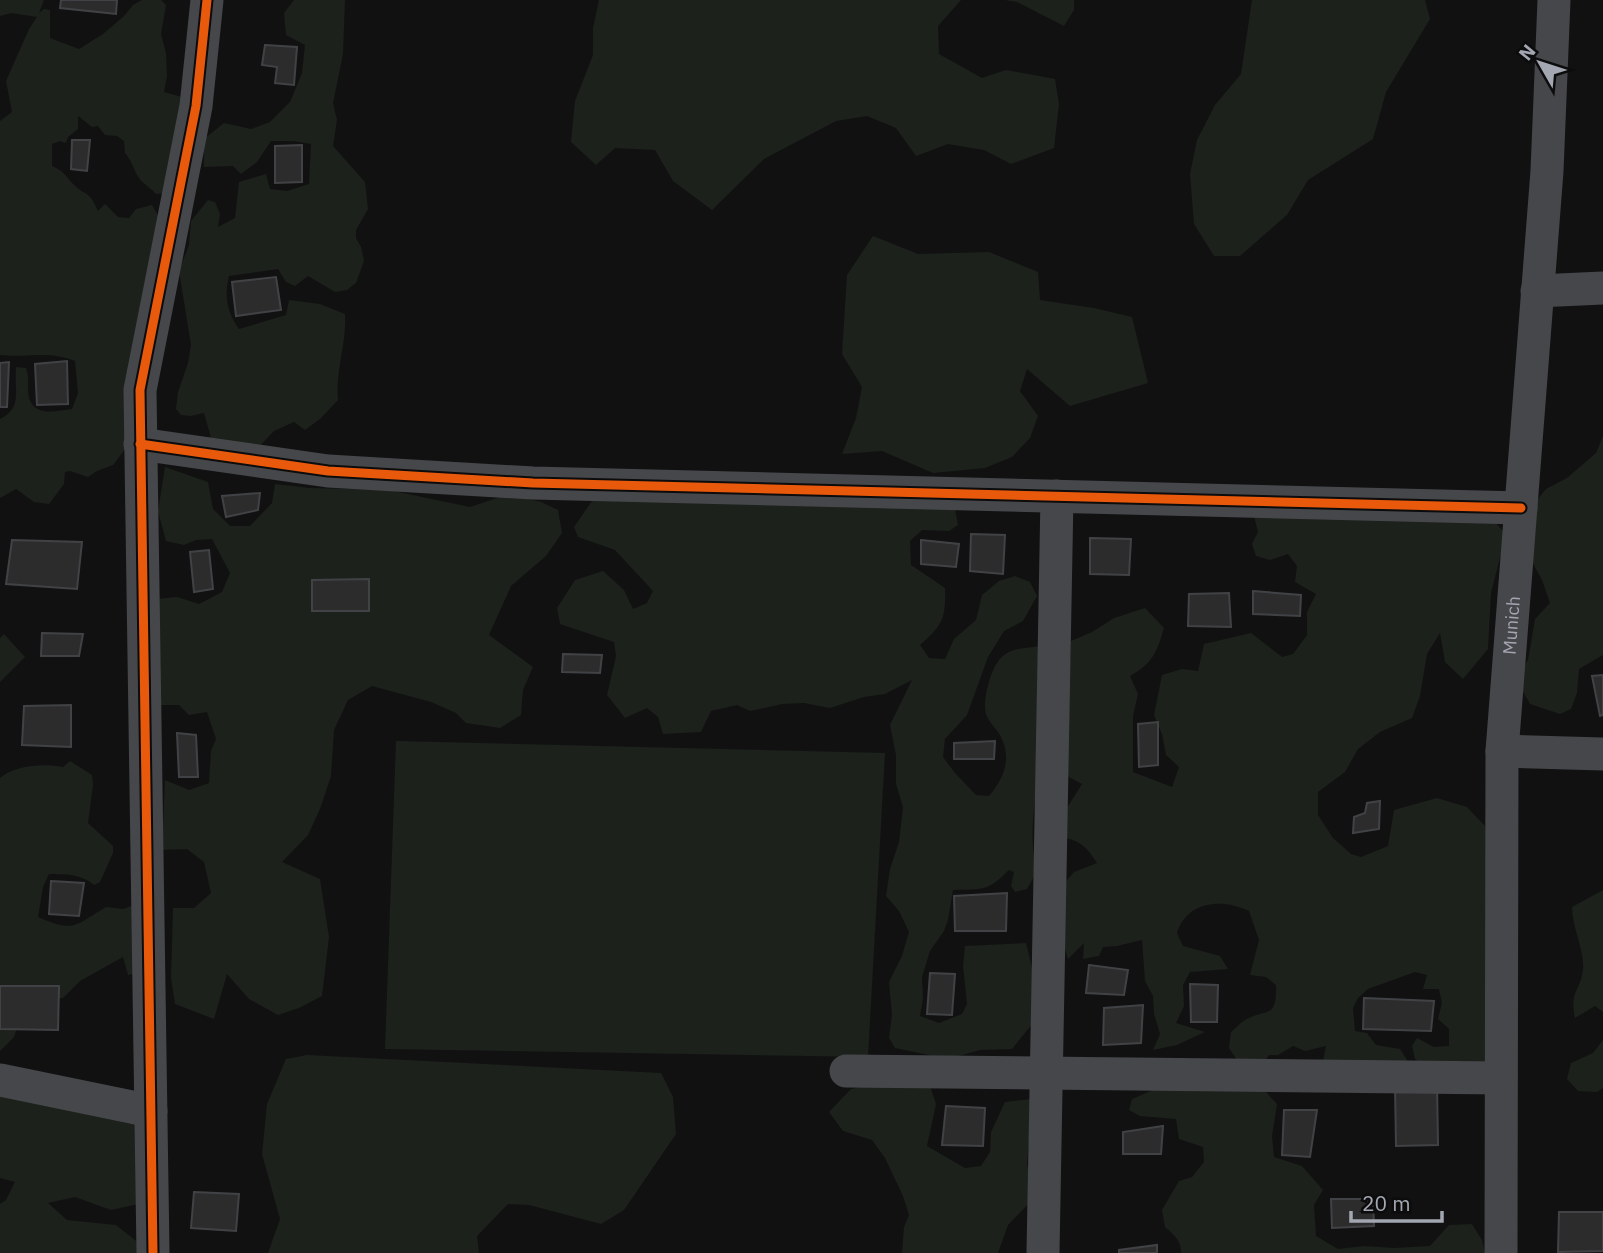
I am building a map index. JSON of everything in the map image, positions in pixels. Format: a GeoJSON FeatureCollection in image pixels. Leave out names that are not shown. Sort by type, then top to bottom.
{"type":"FeatureCollection","features":[{"type":"Feature","properties":{"kind":"street"},"geometry":{"type":"LineString","coordinates":[[153,1253],[141,390],[196,106],[207,0]]}},
{"type":"Feature","properties":{"kind":"street","name":"Munich"},"geometry":{"type":"LineString","coordinates":[[1501,1253],[1502,751],[1547,171],[1554,0]]}},
{"type":"Feature","properties":{"kind":"street"},"geometry":{"type":"LineString","coordinates":[[1537,291],[1603,288]]}},
{"type":"Feature","properties":{"kind":"street"},"geometry":{"type":"LineString","coordinates":[[140,444],[328,471],[519,482],[1521,508]]}},
{"type":"Feature","properties":{"kind":"street"},"geometry":{"type":"LineString","coordinates":[[1043,1253],[1057,496]]}},
{"type":"Feature","properties":{"kind":"street"},"geometry":{"type":"LineString","coordinates":[[1502,751],[1603,754]]}},
{"type":"Feature","properties":{"kind":"street"},"geometry":{"type":"LineString","coordinates":[[846,1071],[1501,1078]]}},
{"type":"Feature","properties":{"kind":"street"},"geometry":{"type":"LineString","coordinates":[[0,1080],[151,1111]]}},
{"type":"Feature","properties":{"kind":"shaded area"},"geometry":{"type":"Polygon","coordinates":[[[0,0],[44,0],[39,13],[44,9],[50,10],[50,38],[79,49],[103,34],[133,5],[142,0],[161,0],[166,5],[161,34],[166,53],[167,76],[164,92],[182,97],[173,193],[156,194],[137,175],[125,153],[124,141],[117,136],[105,135],[98,126],[92,127],[78,116],[78,129],[68,137],[66,143],[60,141],[52,144],[52,166],[63,172],[90,197],[98,211],[105,204],[118,217],[129,218],[136,209],[152,205],[160,219],[126,448],[113,465],[88,477],[65,472],[64,484],[49,504],[34,502],[16,489],[0,498],[0,419],[7,415],[15,404],[16,367],[26,368],[29,399],[37,409],[72,409],[78,393],[75,361],[47,355],[0,355],[0,121],[12,112],[6,81],[37,17],[11,13],[0,16],[0,0]]]}},
{"type":"Feature","properties":{"kind":"shaded area"},"geometry":{"type":"Polygon","coordinates":[[[294,0],[345,0],[343,54],[333,103],[337,120],[333,146],[365,182],[368,209],[356,230],[364,261],[356,283],[347,290],[335,292],[308,276],[295,286],[286,282],[278,269],[229,276],[228,304],[239,329],[286,315],[289,300],[320,304],[345,314],[338,400],[305,430],[294,422],[274,431],[253,453],[211,438],[204,413],[181,415],[176,409],[191,345],[179,271],[189,245],[191,221],[208,200],[215,202],[220,214],[218,227],[235,218],[239,182],[266,174],[270,189],[287,191],[309,184],[311,144],[293,141],[271,141],[257,162],[241,174],[233,166],[204,167],[204,139],[224,123],[251,129],[270,122],[290,102],[302,73],[305,45],[286,35],[284,13],[294,0]]]}},
{"type":"Feature","properties":{"kind":"shaded area"},"geometry":{"type":"Polygon","coordinates":[[[599,0],[961,0],[938,26],[939,54],[982,78],[1006,70],[1055,79],[1059,104],[1054,148],[1011,164],[984,150],[948,144],[916,156],[896,128],[867,116],[836,121],[764,159],[712,210],[673,181],[655,150],[615,148],[596,165],[571,142],[575,101],[593,55],[593,28],[599,0]]]}},
{"type":"Feature","properties":{"kind":"shaded area"},"geometry":{"type":"Polygon","coordinates":[[[1005,0],[1074,0],[1074,10],[1064,26],[1017,2],[1005,0]]]}},
{"type":"Feature","properties":{"kind":"shaded area"},"geometry":{"type":"Polygon","coordinates":[[[1252,0],[1425,0],[1430,19],[1386,92],[1373,139],[1308,180],[1287,215],[1240,256],[1214,256],[1194,224],[1190,174],[1197,140],[1215,105],[1241,74],[1252,0]]]}},
{"type":"Feature","properties":{"kind":"shaded area"},"geometry":{"type":"Polygon","coordinates":[[[873,236],[918,254],[989,252],[1038,272],[1040,300],[1132,317],[1148,383],[1070,406],[1027,369],[1020,391],[1038,416],[1030,438],[1012,457],[985,468],[933,473],[882,451],[842,454],[856,418],[862,387],[842,354],[847,275],[873,236]]]}},
{"type":"Feature","properties":{"kind":"shaded area"},"geometry":{"type":"Polygon","coordinates":[[[1603,436],[1603,655],[1579,669],[1577,693],[1571,709],[1560,714],[1530,704],[1515,678],[1528,660],[1535,619],[1550,603],[1529,556],[1533,505],[1546,489],[1567,478],[1596,453],[1603,436]]]}},
{"type":"Feature","properties":{"kind":"shaded area"},"geometry":{"type":"Polygon","coordinates":[[[165,467],[208,482],[213,509],[230,526],[250,526],[272,503],[275,484],[309,488],[389,490],[470,507],[500,497],[524,498],[558,510],[562,533],[546,556],[511,586],[489,635],[533,667],[523,690],[521,715],[500,728],[466,723],[456,713],[431,702],[372,686],[348,700],[334,730],[331,776],[320,809],[308,835],[282,862],[320,879],[329,937],[322,996],[278,1015],[249,999],[227,974],[214,1019],[175,1004],[171,978],[173,908],[194,908],[211,893],[204,862],[187,849],[162,850],[165,780],[189,790],[209,783],[211,751],[216,739],[207,712],[189,715],[179,705],[159,705],[157,599],[177,597],[199,604],[222,592],[230,573],[212,539],[196,540],[184,545],[166,541],[158,511],[165,467]]]}},
{"type":"Feature","properties":{"kind":"shaded area"},"geometry":{"type":"Polygon","coordinates":[[[629,490],[955,509],[958,525],[949,531],[922,530],[910,541],[911,565],[945,588],[945,607],[941,621],[920,645],[929,658],[945,659],[954,639],[976,620],[982,595],[999,581],[1015,576],[1030,582],[1037,596],[1023,621],[1004,631],[988,657],[967,715],[945,739],[943,757],[976,795],[989,796],[999,782],[1006,761],[1001,737],[986,714],[986,693],[991,676],[997,662],[1005,654],[1042,646],[1039,776],[1033,836],[1038,869],[1027,889],[1015,892],[1011,886],[1014,872],[1009,870],[990,886],[953,890],[948,920],[930,951],[922,977],[923,999],[920,1016],[939,1023],[962,1014],[967,1004],[963,966],[965,946],[1026,943],[1033,972],[1037,1018],[1012,1049],[980,1050],[948,1059],[895,1048],[889,1038],[892,1015],[889,982],[902,956],[909,932],[899,911],[886,896],[890,869],[899,842],[903,807],[896,784],[896,755],[890,725],[912,680],[885,694],[864,697],[830,708],[804,703],[782,704],[750,711],[737,705],[711,711],[701,732],[663,734],[658,717],[647,708],[625,718],[607,695],[616,656],[614,642],[560,624],[557,608],[575,580],[603,571],[624,590],[633,609],[647,603],[653,591],[615,550],[578,537],[574,527],[592,501],[629,490]]]}},
{"type":"Feature","properties":{"kind":"shaded area"},"geometry":{"type":"Polygon","coordinates":[[[1252,508],[1485,512],[1506,534],[1491,593],[1488,649],[1463,679],[1445,662],[1440,633],[1427,654],[1420,696],[1412,718],[1380,732],[1358,749],[1345,772],[1318,792],[1318,815],[1333,838],[1351,854],[1361,857],[1388,846],[1394,810],[1437,798],[1467,807],[1485,826],[1490,863],[1485,918],[1495,927],[1488,1063],[1422,1064],[1415,1059],[1412,1046],[1417,1038],[1434,1047],[1449,1046],[1449,1029],[1438,1019],[1442,1003],[1439,989],[1423,989],[1427,975],[1415,972],[1368,989],[1358,998],[1353,1008],[1355,1031],[1367,1033],[1376,1045],[1400,1049],[1407,1060],[1399,1068],[1323,1061],[1326,1046],[1305,1051],[1293,1046],[1278,1055],[1269,1055],[1264,1062],[1239,1063],[1229,1048],[1231,1032],[1245,1020],[1272,1008],[1275,1004],[1276,985],[1266,977],[1250,975],[1259,940],[1249,911],[1228,904],[1207,905],[1197,909],[1182,922],[1177,933],[1183,946],[1220,956],[1228,969],[1190,972],[1183,985],[1184,1006],[1176,1023],[1205,1032],[1177,1045],[1153,1050],[1160,1034],[1154,1014],[1153,996],[1145,981],[1142,940],[1103,947],[1099,956],[1083,959],[1084,943],[1068,959],[1063,943],[1061,887],[1074,872],[1097,863],[1081,844],[1058,837],[1060,819],[1082,784],[1065,775],[1071,641],[1114,618],[1145,608],[1164,628],[1153,656],[1130,676],[1138,694],[1133,716],[1133,772],[1172,787],[1179,767],[1166,755],[1162,734],[1154,715],[1162,675],[1182,669],[1198,671],[1204,644],[1251,633],[1282,657],[1293,654],[1307,635],[1307,612],[1316,594],[1295,582],[1297,566],[1288,554],[1270,560],[1256,556],[1252,544],[1258,532],[1252,508]]]}},
{"type":"Feature","properties":{"kind":"shaded area"},"geometry":{"type":"Polygon","coordinates":[[[4,634],[25,657],[0,682],[0,638],[4,634]]]}},
{"type":"Feature","properties":{"kind":"shaded area"},"geometry":{"type":"Polygon","coordinates":[[[396,741],[885,753],[868,1057],[385,1049],[396,741]]]}},
{"type":"Feature","properties":{"kind":"shaded area"},"geometry":{"type":"Polygon","coordinates":[[[70,761],[92,775],[88,823],[113,846],[113,853],[100,882],[94,885],[79,877],[49,874],[43,887],[38,917],[67,926],[80,923],[106,907],[123,909],[134,905],[139,973],[128,975],[123,957],[80,981],[63,998],[52,998],[17,1028],[14,1037],[0,1051],[0,778],[21,768],[39,765],[63,767],[70,761]]]}},
{"type":"Feature","properties":{"kind":"shaded area"},"geometry":{"type":"Polygon","coordinates":[[[1603,890],[1603,1012],[1595,1006],[1575,1018],[1573,1002],[1582,976],[1583,962],[1572,907],[1603,890]]]}},
{"type":"Feature","properties":{"kind":"shaded area"},"geometry":{"type":"Polygon","coordinates":[[[1603,1040],[1603,1088],[1597,1092],[1578,1091],[1567,1079],[1571,1063],[1593,1053],[1603,1040]]]}},
{"type":"Feature","properties":{"kind":"shaded area"},"geometry":{"type":"Polygon","coordinates":[[[307,1055],[661,1073],[673,1097],[676,1134],[624,1210],[601,1224],[529,1205],[508,1204],[477,1236],[479,1253],[268,1253],[280,1219],[262,1154],[267,1104],[286,1059],[307,1055]]]}},
{"type":"Feature","properties":{"kind":"shaded area"},"geometry":{"type":"Polygon","coordinates":[[[880,1082],[929,1083],[936,1104],[927,1146],[965,1168],[981,1166],[990,1152],[991,1132],[1005,1102],[1032,1099],[1027,1165],[1037,1195],[1008,1225],[998,1253],[902,1253],[904,1227],[909,1215],[885,1158],[872,1140],[843,1131],[829,1112],[851,1089],[880,1082]]]}},
{"type":"Feature","properties":{"kind":"shaded area"},"geometry":{"type":"Polygon","coordinates":[[[0,1088],[143,1115],[143,1203],[111,1210],[75,1197],[48,1203],[67,1220],[116,1225],[140,1244],[142,1253],[0,1253],[0,1204],[6,1200],[15,1182],[0,1178],[0,1088]]]}},
{"type":"Feature","properties":{"kind":"shaded area"},"geometry":{"type":"Polygon","coordinates":[[[1153,1090],[1265,1091],[1277,1104],[1272,1136],[1274,1157],[1302,1166],[1323,1190],[1314,1205],[1316,1236],[1338,1249],[1364,1246],[1430,1246],[1449,1225],[1472,1224],[1482,1240],[1485,1253],[1181,1253],[1178,1241],[1165,1227],[1162,1210],[1179,1181],[1192,1177],[1204,1162],[1203,1147],[1179,1139],[1176,1119],[1140,1116],[1129,1110],[1132,1099],[1153,1090]]]}},
{"type":"Feature","properties":{"kind":"building"},"geometry":{"type":"Polygon","coordinates":[[[61,0],[117,0],[116,14],[60,8],[61,0]]]}},
{"type":"Feature","properties":{"kind":"building"},"geometry":{"type":"Polygon","coordinates":[[[265,45],[297,47],[294,85],[275,83],[277,67],[262,65],[265,45]]]}},
{"type":"Feature","properties":{"kind":"building"},"geometry":{"type":"Polygon","coordinates":[[[72,140],[90,140],[87,171],[71,169],[72,140]]]}},
{"type":"Feature","properties":{"kind":"building"},"geometry":{"type":"Polygon","coordinates":[[[302,145],[302,182],[275,183],[275,146],[302,145]]]}},
{"type":"Feature","properties":{"kind":"building"},"geometry":{"type":"Polygon","coordinates":[[[276,277],[281,310],[236,316],[232,282],[276,277]]]}},
{"type":"Feature","properties":{"kind":"building"},"geometry":{"type":"Polygon","coordinates":[[[67,361],[68,404],[37,405],[35,364],[67,361]]]}},
{"type":"Feature","properties":{"kind":"building"},"geometry":{"type":"Polygon","coordinates":[[[9,362],[7,407],[0,407],[0,363],[9,362]]]}},
{"type":"Feature","properties":{"kind":"building"},"geometry":{"type":"Polygon","coordinates":[[[260,493],[258,510],[226,517],[222,496],[260,493]]]}},
{"type":"Feature","properties":{"kind":"building"},"geometry":{"type":"Polygon","coordinates":[[[971,534],[1005,535],[1003,574],[970,571],[971,534]]]}},
{"type":"Feature","properties":{"kind":"building"},"geometry":{"type":"Polygon","coordinates":[[[1090,538],[1131,539],[1129,575],[1090,574],[1090,538]]]}},
{"type":"Feature","properties":{"kind":"building"},"geometry":{"type":"Polygon","coordinates":[[[12,540],[82,542],[77,589],[6,584],[12,540]]]}},
{"type":"Feature","properties":{"kind":"building"},"geometry":{"type":"Polygon","coordinates":[[[921,540],[959,544],[956,567],[921,564],[921,540]]]}},
{"type":"Feature","properties":{"kind":"building"},"geometry":{"type":"Polygon","coordinates":[[[209,550],[213,589],[194,592],[190,552],[209,550]]]}},
{"type":"Feature","properties":{"kind":"building"},"geometry":{"type":"Polygon","coordinates":[[[369,579],[369,611],[312,611],[312,580],[369,579]]]}},
{"type":"Feature","properties":{"kind":"building"},"geometry":{"type":"Polygon","coordinates":[[[1253,591],[1301,595],[1300,616],[1253,614],[1253,591]]]}},
{"type":"Feature","properties":{"kind":"building"},"geometry":{"type":"Polygon","coordinates":[[[1229,593],[1231,627],[1188,626],[1189,594],[1229,593]]]}},
{"type":"Feature","properties":{"kind":"building"},"geometry":{"type":"Polygon","coordinates":[[[42,633],[83,634],[79,656],[41,656],[42,633]]]}},
{"type":"Feature","properties":{"kind":"building"},"geometry":{"type":"Polygon","coordinates":[[[563,654],[602,655],[600,673],[562,672],[563,654]]]}},
{"type":"Feature","properties":{"kind":"building"},"geometry":{"type":"Polygon","coordinates":[[[1603,675],[1603,715],[1600,716],[1592,676],[1603,675]]]}},
{"type":"Feature","properties":{"kind":"building"},"geometry":{"type":"Polygon","coordinates":[[[71,705],[71,747],[22,745],[24,706],[71,705]]]}},
{"type":"Feature","properties":{"kind":"building"},"geometry":{"type":"Polygon","coordinates":[[[1158,722],[1158,765],[1139,767],[1138,724],[1158,722]]]}},
{"type":"Feature","properties":{"kind":"building"},"geometry":{"type":"Polygon","coordinates":[[[177,733],[196,735],[198,777],[179,777],[177,733]]]}},
{"type":"Feature","properties":{"kind":"building"},"geometry":{"type":"Polygon","coordinates":[[[995,741],[994,759],[954,759],[954,743],[995,741]]]}},
{"type":"Feature","properties":{"kind":"building"},"geometry":{"type":"Polygon","coordinates":[[[1380,801],[1379,829],[1353,833],[1354,817],[1365,813],[1367,803],[1380,801]]]}},
{"type":"Feature","properties":{"kind":"building"},"geometry":{"type":"Polygon","coordinates":[[[51,881],[84,883],[79,916],[49,914],[51,881]]]}},
{"type":"Feature","properties":{"kind":"building"},"geometry":{"type":"Polygon","coordinates":[[[1007,893],[1006,931],[955,931],[954,896],[1007,893]]]}},
{"type":"Feature","properties":{"kind":"building"},"geometry":{"type":"Polygon","coordinates":[[[1089,965],[1128,970],[1124,995],[1086,993],[1089,965]]]}},
{"type":"Feature","properties":{"kind":"building"},"geometry":{"type":"Polygon","coordinates":[[[930,973],[955,974],[952,1015],[927,1014],[930,973]]]}},
{"type":"Feature","properties":{"kind":"building"},"geometry":{"type":"Polygon","coordinates":[[[1190,984],[1218,985],[1217,1022],[1191,1022],[1190,984]]]}},
{"type":"Feature","properties":{"kind":"building"},"geometry":{"type":"Polygon","coordinates":[[[0,986],[59,986],[58,1030],[0,1029],[0,986]]]}},
{"type":"Feature","properties":{"kind":"building"},"geometry":{"type":"Polygon","coordinates":[[[1364,998],[1434,1001],[1431,1031],[1363,1029],[1364,998]]]}},
{"type":"Feature","properties":{"kind":"building"},"geometry":{"type":"Polygon","coordinates":[[[1143,1005],[1141,1043],[1103,1045],[1104,1008],[1143,1005]]]}},
{"type":"Feature","properties":{"kind":"building"},"geometry":{"type":"Polygon","coordinates":[[[1437,1084],[1438,1145],[1396,1146],[1395,1085],[1437,1084]]]}},
{"type":"Feature","properties":{"kind":"building"},"geometry":{"type":"Polygon","coordinates":[[[946,1106],[985,1108],[983,1146],[942,1145],[946,1106]]]}},
{"type":"Feature","properties":{"kind":"building"},"geometry":{"type":"Polygon","coordinates":[[[1284,1110],[1317,1110],[1310,1157],[1282,1155],[1284,1110]]]}},
{"type":"Feature","properties":{"kind":"building"},"geometry":{"type":"Polygon","coordinates":[[[1163,1126],[1161,1154],[1123,1154],[1123,1132],[1163,1126]]]}},
{"type":"Feature","properties":{"kind":"building"},"geometry":{"type":"Polygon","coordinates":[[[194,1192],[239,1194],[236,1231],[191,1228],[194,1192]]]}},
{"type":"Feature","properties":{"kind":"building"},"geometry":{"type":"Polygon","coordinates":[[[1331,1199],[1373,1199],[1374,1226],[1332,1228],[1331,1199]]]}},
{"type":"Feature","properties":{"kind":"building"},"geometry":{"type":"Polygon","coordinates":[[[1559,1212],[1603,1212],[1603,1251],[1558,1252],[1559,1212]]]}},
{"type":"Feature","properties":{"kind":"building"},"geometry":{"type":"Polygon","coordinates":[[[1157,1245],[1157,1253],[1119,1253],[1119,1250],[1157,1245]]]}},
{"type":"Feature","properties":{"kind":"cycle path"},"geometry":{"type":"LineString","coordinates":[[153,1253],[140,390],[196,106],[207,0]]}},
{"type":"Feature","properties":{"kind":"cycle path"},"geometry":{"type":"LineString","coordinates":[[140,444],[328,471],[533,483],[1521,508]]}}]}
